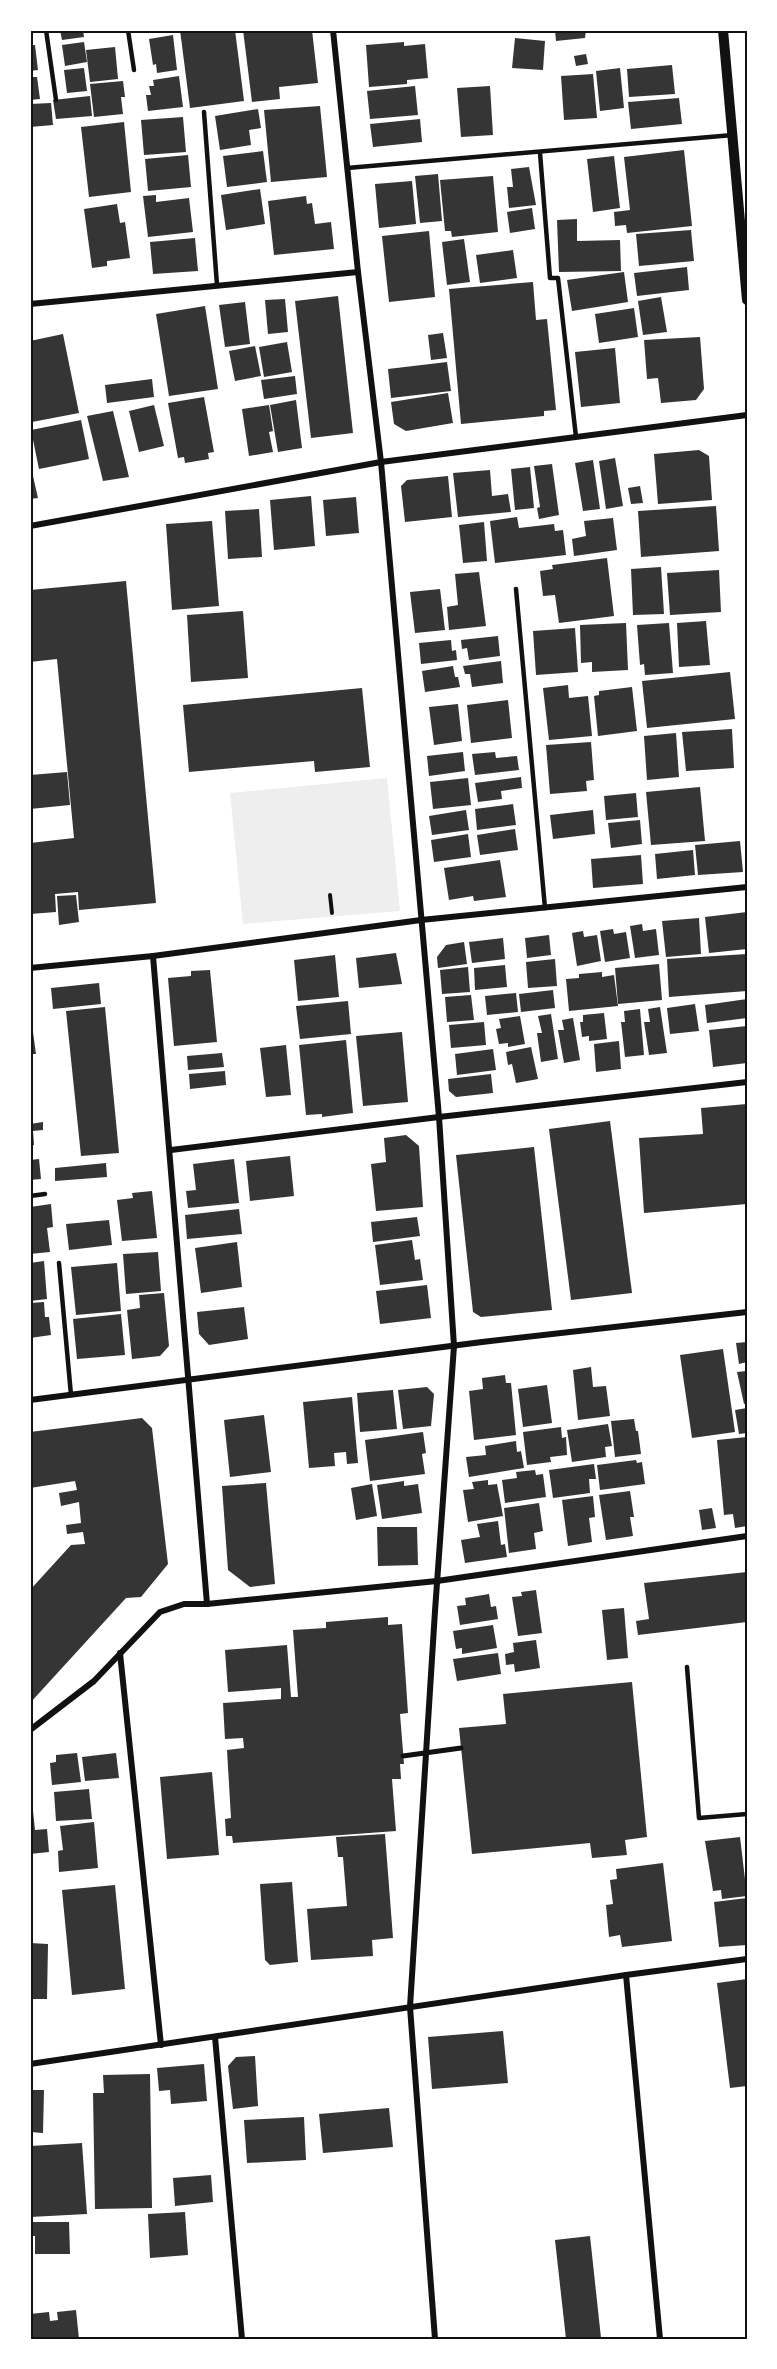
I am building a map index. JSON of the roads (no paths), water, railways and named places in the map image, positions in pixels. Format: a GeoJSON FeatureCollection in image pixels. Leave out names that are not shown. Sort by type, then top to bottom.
{"type":"FeatureCollection","features":[{"type":"Feature","properties":{"kind":"street"},"geometry":{"type":"LineString","coordinates":[[333,30],[358,272],[381,462],[439,1117],[454,1346],[410,2007],[435,2339]]}},
{"type":"Feature","properties":{"kind":"street"},"geometry":{"type":"LineString","coordinates":[[723,30],[747,300]]}},
{"type":"Feature","properties":{"kind":"street"},"geometry":{"type":"LineString","coordinates":[[30,304],[358,272]]}},
{"type":"Feature","properties":{"kind":"street"},"geometry":{"type":"LineString","coordinates":[[30,526],[381,462],[747,415]]}},
{"type":"Feature","properties":{"kind":"street"},"geometry":{"type":"LineString","coordinates":[[30,968],[153,956],[421,920],[747,887]]}},
{"type":"Feature","properties":{"kind":"street"},"geometry":{"type":"LineString","coordinates":[[153,956],[171,1150],[207,1604]]}},
{"type":"Feature","properties":{"kind":"street"},"geometry":{"type":"LineString","coordinates":[[171,1150],[439,1117],[747,1083]]}},
{"type":"Feature","properties":{"kind":"street"},"geometry":{"type":"LineString","coordinates":[[30,1400],[454,1346],[747,1312]]}},
{"type":"Feature","properties":{"kind":"street"},"geometry":{"type":"LineString","coordinates":[[30,1730],[94,1681],[160,1612],[184,1604],[207,1604],[437,1581],[747,1536]]}},
{"type":"Feature","properties":{"kind":"street"},"geometry":{"type":"LineString","coordinates":[[120,1653],[161,2045]]}},
{"type":"Feature","properties":{"kind":"street"},"geometry":{"type":"LineString","coordinates":[[403,1756],[461,1748]]}},
{"type":"Feature","properties":{"kind":"street"},"geometry":{"type":"LineString","coordinates":[[30,2064],[747,1959]]}},
{"type":"Feature","properties":{"kind":"street"},"geometry":{"type":"LineString","coordinates":[[626,1975],[660,2339]]}},
{"type":"Feature","properties":{"kind":"street"},"geometry":{"type":"LineString","coordinates":[[215,2037],[242,2339]]}},
{"type":"Feature","properties":{"kind":"lane"},"geometry":{"type":"LineString","coordinates":[[46,30],[56,100]]}},
{"type":"Feature","properties":{"kind":"lane"},"geometry":{"type":"LineString","coordinates":[[128,30],[134,70]]}},
{"type":"Feature","properties":{"kind":"lane"},"geometry":{"type":"LineString","coordinates":[[204,112],[217,285]]}},
{"type":"Feature","properties":{"kind":"lane"},"geometry":{"type":"LineString","coordinates":[[347,168],[733,135]]}},
{"type":"Feature","properties":{"kind":"lane"},"geometry":{"type":"LineString","coordinates":[[540,153],[550,278],[558,278],[576,437]]}},
{"type":"Feature","properties":{"kind":"lane"},"geometry":{"type":"LineString","coordinates":[[516,589],[545,908]]}},
{"type":"Feature","properties":{"kind":"lane"},"geometry":{"type":"LineString","coordinates":[[30,1196],[45,1194]]}},
{"type":"Feature","properties":{"kind":"lane"},"geometry":{"type":"LineString","coordinates":[[59,1263],[71,1395]]}},
{"type":"Feature","properties":{"kind":"lane"},"geometry":{"type":"LineString","coordinates":[[687,1667],[699,1818],[747,1814]]}}]}
